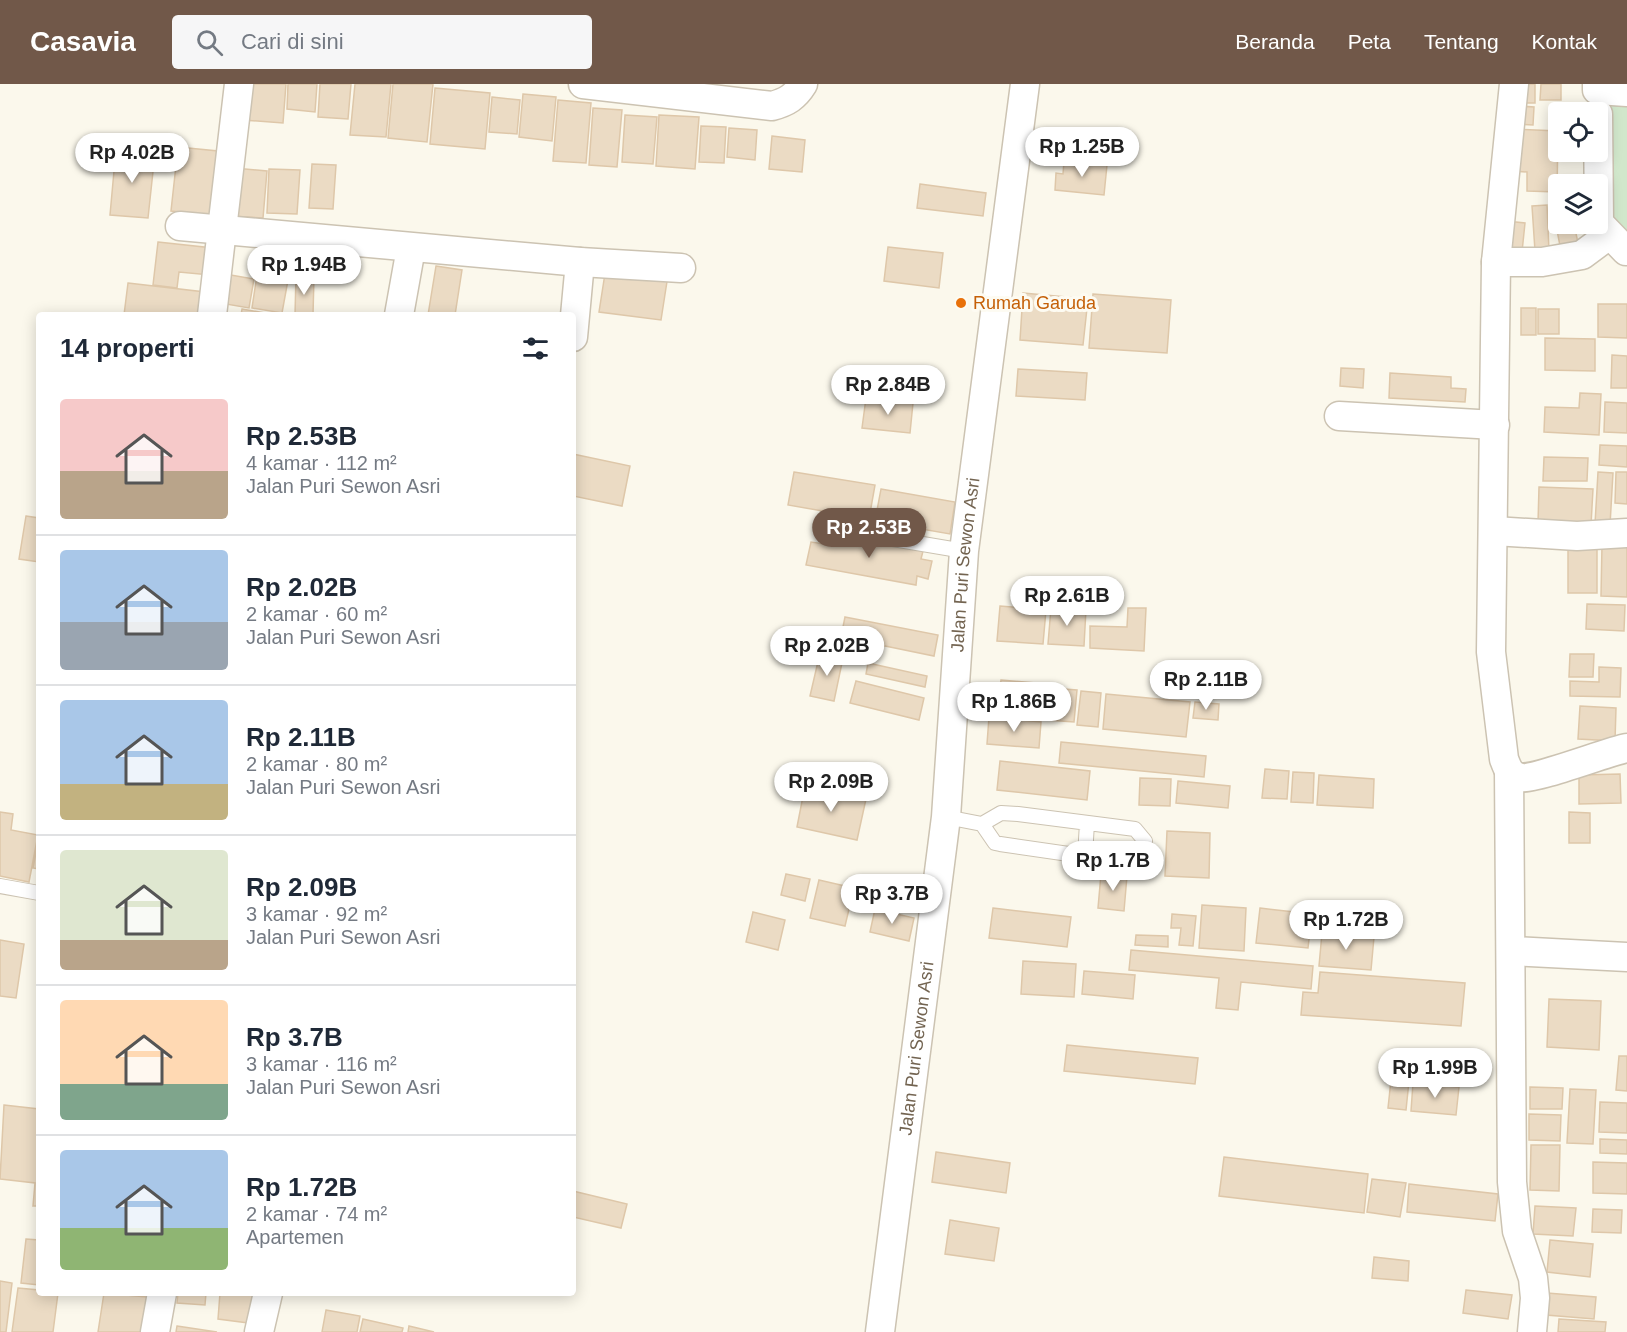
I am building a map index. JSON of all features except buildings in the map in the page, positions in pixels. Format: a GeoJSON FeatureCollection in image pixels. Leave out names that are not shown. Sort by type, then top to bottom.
{"type":"FeatureCollection","features":[{"type":"Feature","properties":{"kind":"street"},"geometry":{"type":"LineString","coordinates":[[212,312],[224,232],[239,84]]}},
{"type":"Feature","properties":{"kind":"street"},"geometry":{"type":"LineString","coordinates":[[582,84],[772,106],[787,102],[796,95],[803,84]]}},
{"type":"Feature","properties":{"kind":"street","name":"Jalan Puri Sewon Asri"},"geometry":{"type":"LineString","coordinates":[[880,1332],[946,817],[964,551],[1025,84]]}},
{"type":"Feature","properties":{"kind":"street"},"geometry":{"type":"LineString","coordinates":[[1514,84],[1496,262],[1491,652],[1504,759],[1509,771],[1512,1182],[1517,1231],[1533,1278],[1535,1298],[1532,1332]]}},
{"type":"Feature","properties":{"kind":"street"},"geometry":{"type":"LineString","coordinates":[[1496,262],[1561,260],[1582,255],[1610,242],[1599,223],[1597,100],[1627,92]]}},
{"type":"Feature","properties":{"kind":"street"},"geometry":{"type":"LineString","coordinates":[[180,226],[224,232],[411,248],[681,268]]}},
{"type":"Feature","properties":{"kind":"street"},"geometry":{"type":"LineString","coordinates":[[400,312],[411,248]]}},
{"type":"Feature","properties":{"kind":"street"},"geometry":{"type":"LineString","coordinates":[[575,312],[580,262]]}},
{"type":"Feature","properties":{"kind":"street"},"geometry":{"type":"LineString","coordinates":[[1339,416],[1495,425]]}},
{"type":"Feature","properties":{"kind":"street"},"geometry":{"type":"LineString","coordinates":[[1494,531],[1577,536],[1627,533]]}},
{"type":"Feature","properties":{"kind":"street"},"geometry":{"type":"LineString","coordinates":[[1509,771],[1518,778],[1531,778],[1591,756],[1627,748]]}},
{"type":"Feature","properties":{"kind":"street"},"geometry":{"type":"LineString","coordinates":[[1512,951],[1627,957]]}},
{"type":"Feature","properties":{"kind":"street"},"geometry":{"type":"LineString","coordinates":[[155,1332],[161,1296]]}},
{"type":"Feature","properties":{"kind":"street"},"geometry":{"type":"LineString","coordinates":[[259,1332],[267,1296]]}},
{"type":"Feature","properties":{"kind":"lane"},"geometry":{"type":"LineString","coordinates":[[834,529],[964,551]]}},
{"type":"Feature","properties":{"kind":"lane"},"geometry":{"type":"LineString","coordinates":[[946,817],[982,824],[1001,813],[1135,829],[1145,841],[1145,847],[1140,859],[1124,862],[995,843],[982,824]]}},
{"type":"Feature","properties":{"kind":"lane"},"geometry":{"type":"LineString","coordinates":[[1085,856],[1087,823]]}},
{"type":"Feature","properties":{"kind":"lane"},"geometry":{"type":"LineString","coordinates":[[0,886],[36,892]]}},
{"type":"Feature","properties":{"kind":"green space"},"geometry":{"type":"Polygon","coordinates":[[[1602,84],[1627,84],[1627,243],[1608,219],[1608,174],[1605,174],[1604,162],[1608,162],[1608,102],[1603,102],[1602,84]]]}},
{"type":"Feature","properties":{"kind":"place","name":"Rumah Garuda"},"geometry":{"type":"Point","coordinates":[961,303]}}]}
